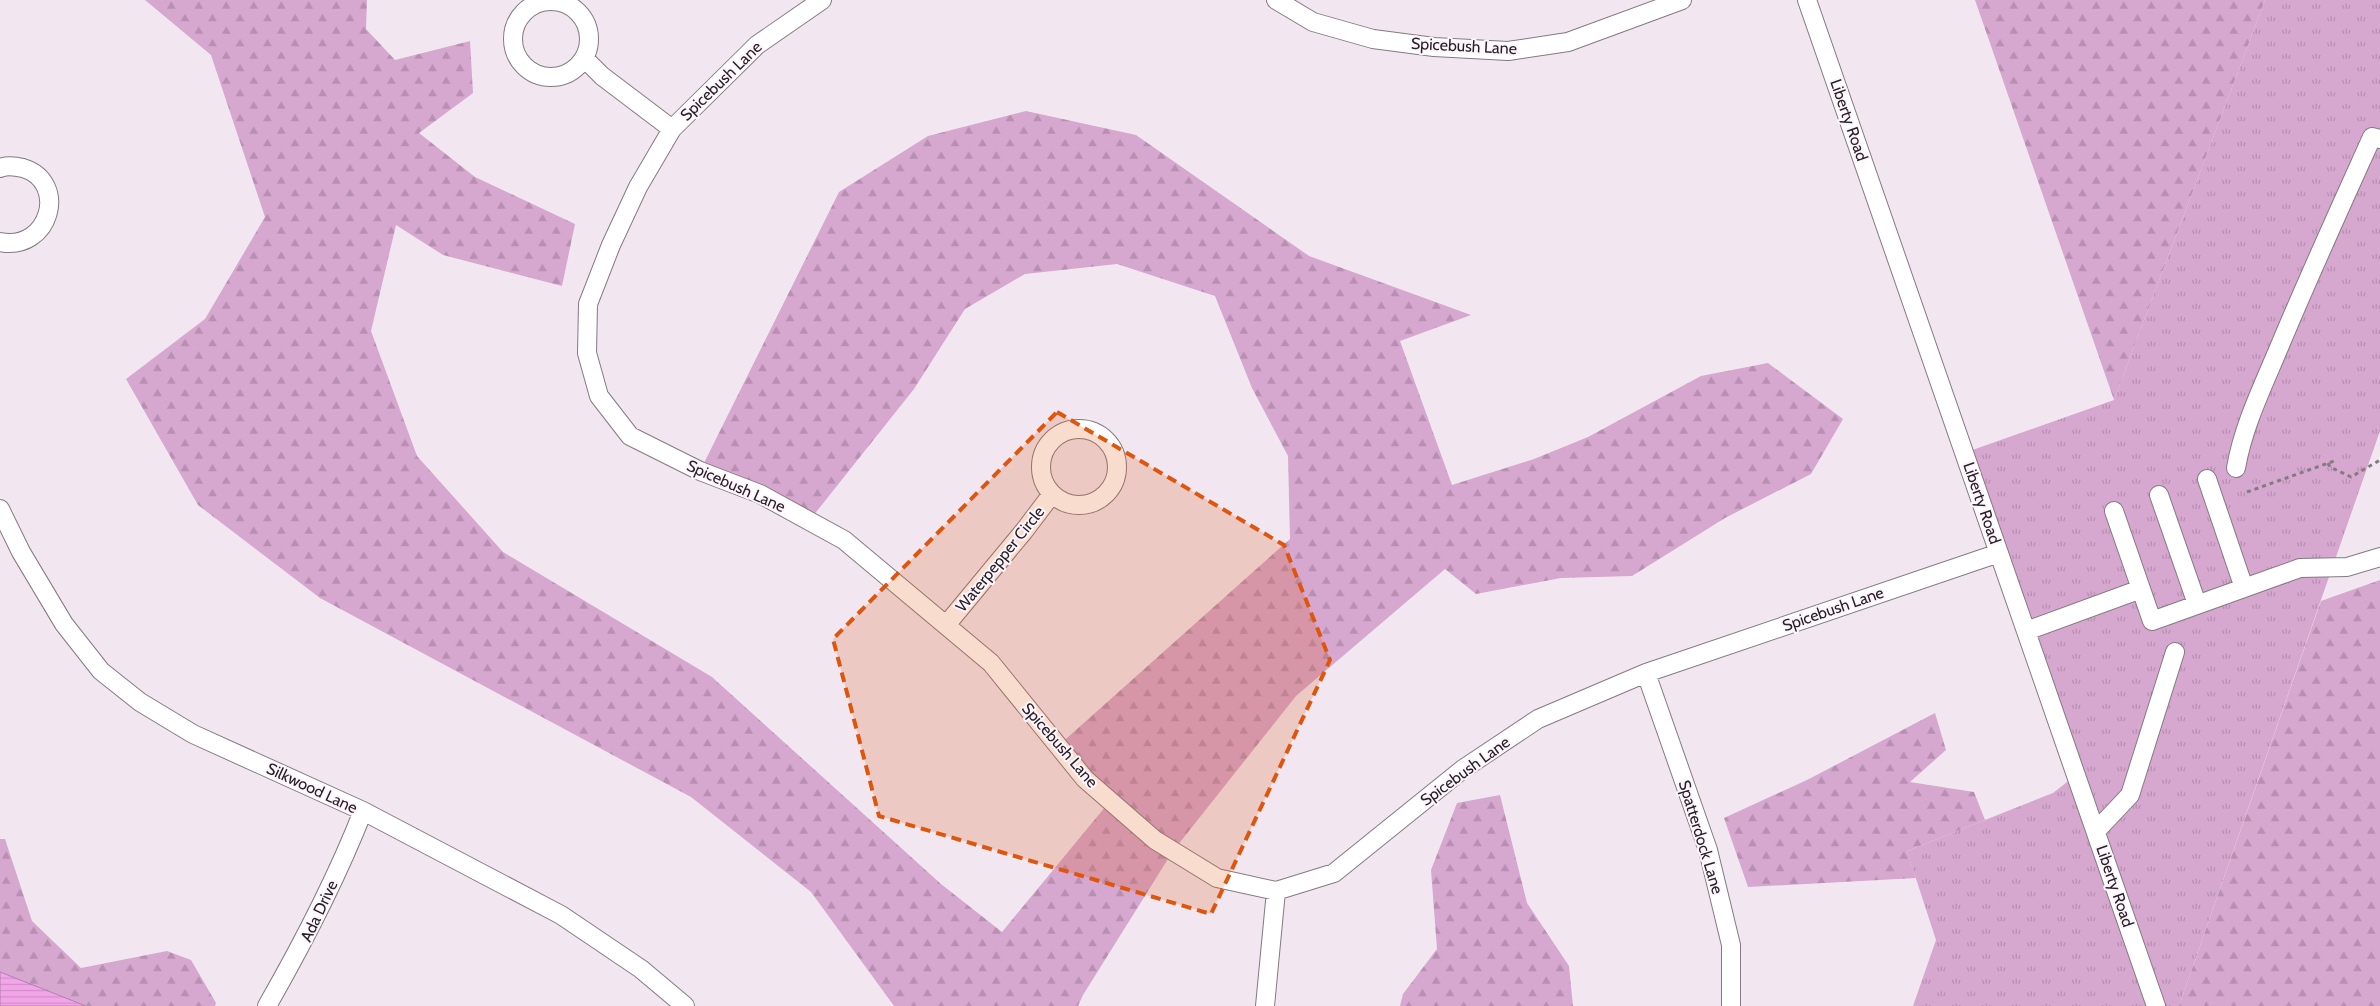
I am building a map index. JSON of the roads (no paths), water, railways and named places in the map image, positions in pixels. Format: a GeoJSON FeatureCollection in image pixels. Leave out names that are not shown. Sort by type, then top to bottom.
{"type":"FeatureCollection","features":[{"type":"Feature","properties":{"kind":"street"},"geometry":{"type":"LineString","coordinates":[[547,0],[566,2],[582,15],[588,27],[588,51],[582,63],[566,75],[544,77],[523,66],[516,57],[512,36],[518,19],[531,5],[547,0]]}},
{"type":"Feature","properties":{"kind":"street","name":"Spicebush Lane"},"geometry":{"type":"LineString","coordinates":[[822,0],[757,45],[672,129],[638,187],[611,245],[588,304],[586,353],[599,396],[630,436],[700,471],[760,494],[844,540],[947,624],[991,663],[1085,779],[1155,840],[1217,878],[1276,891],[1334,873],[1463,769],[1538,719],[1646,674],[1999,553]]}},
{"type":"Feature","properties":{"kind":"street","name":"Spicebush Lane"},"geometry":{"type":"LineString","coordinates":[[1276,0],[1313,22],[1373,39],[1434,47],[1508,51],[1568,42],[1682,0]]}},
{"type":"Feature","properties":{"kind":"street","name":"Liberty Road"},"geometry":{"type":"LineString","coordinates":[[1807,0],[2156,1006]]}},
{"type":"Feature","properties":{"kind":"street"},"geometry":{"type":"LineString","coordinates":[[584,58],[602,76],[672,129]]}},
{"type":"Feature","properties":{"kind":"street"},"geometry":{"type":"LineString","coordinates":[[2236,468],[2239,451],[2259,395],[2306,283],[2372,137],[2380,139]]}},
{"type":"Feature","properties":{"kind":"street"},"geometry":{"type":"LineString","coordinates":[[0,168],[16,166],[28,170],[42,183],[50,201],[49,214],[43,226],[34,236],[22,242],[9,244],[0,242]]}},
{"type":"Feature","properties":{"kind":"street","name":"Waterpepper Circle"},"geometry":{"type":"LineString","coordinates":[[1076,428],[1096,432],[1110,443],[1116,455],[1117,479],[1110,491],[1094,503],[1073,505],[1052,494],[1041,476],[1040,464],[1049,442],[1059,433],[1076,428]]}},
{"type":"Feature","properties":{"kind":"street"},"geometry":{"type":"LineString","coordinates":[[2207,478],[2244,588]]}},
{"type":"Feature","properties":{"kind":"street","name":"Waterpepper Circle"},"geometry":{"type":"LineString","coordinates":[[947,624],[1052,494]]}},
{"type":"Feature","properties":{"kind":"street"},"geometry":{"type":"LineString","coordinates":[[2159,495],[2197,604]]}},
{"type":"Feature","properties":{"kind":"street","name":"Silkwood Lane"},"geometry":{"type":"LineString","coordinates":[[0,509],[21,552],[64,624],[101,671],[140,702],[193,734],[363,811],[561,915],[641,969],[685,1006]]}},
{"type":"Feature","properties":{"kind":"street"},"geometry":{"type":"LineString","coordinates":[[2114,511],[2152,621],[2300,568],[2347,566],[2380,557]]}},
{"type":"Feature","properties":{"kind":"street"},"geometry":{"type":"LineString","coordinates":[[2026,631],[2141,589]]}},
{"type":"Feature","properties":{"kind":"street"},"geometry":{"type":"LineString","coordinates":[[2096,831],[2130,795],[2176,652]]}},
{"type":"Feature","properties":{"kind":"street","name":"Spatterdock Lane"},"geometry":{"type":"LineString","coordinates":[[1646,674],[1708,850],[1731,945],[1730,1006]]}},
{"type":"Feature","properties":{"kind":"street","name":"Ada Drive"},"geometry":{"type":"LineString","coordinates":[[267,1006],[296,957],[326,898],[363,811]]}},
{"type":"Feature","properties":{"kind":"street"},"geometry":{"type":"LineString","coordinates":[[1265,1006],[1276,891]]}}]}
